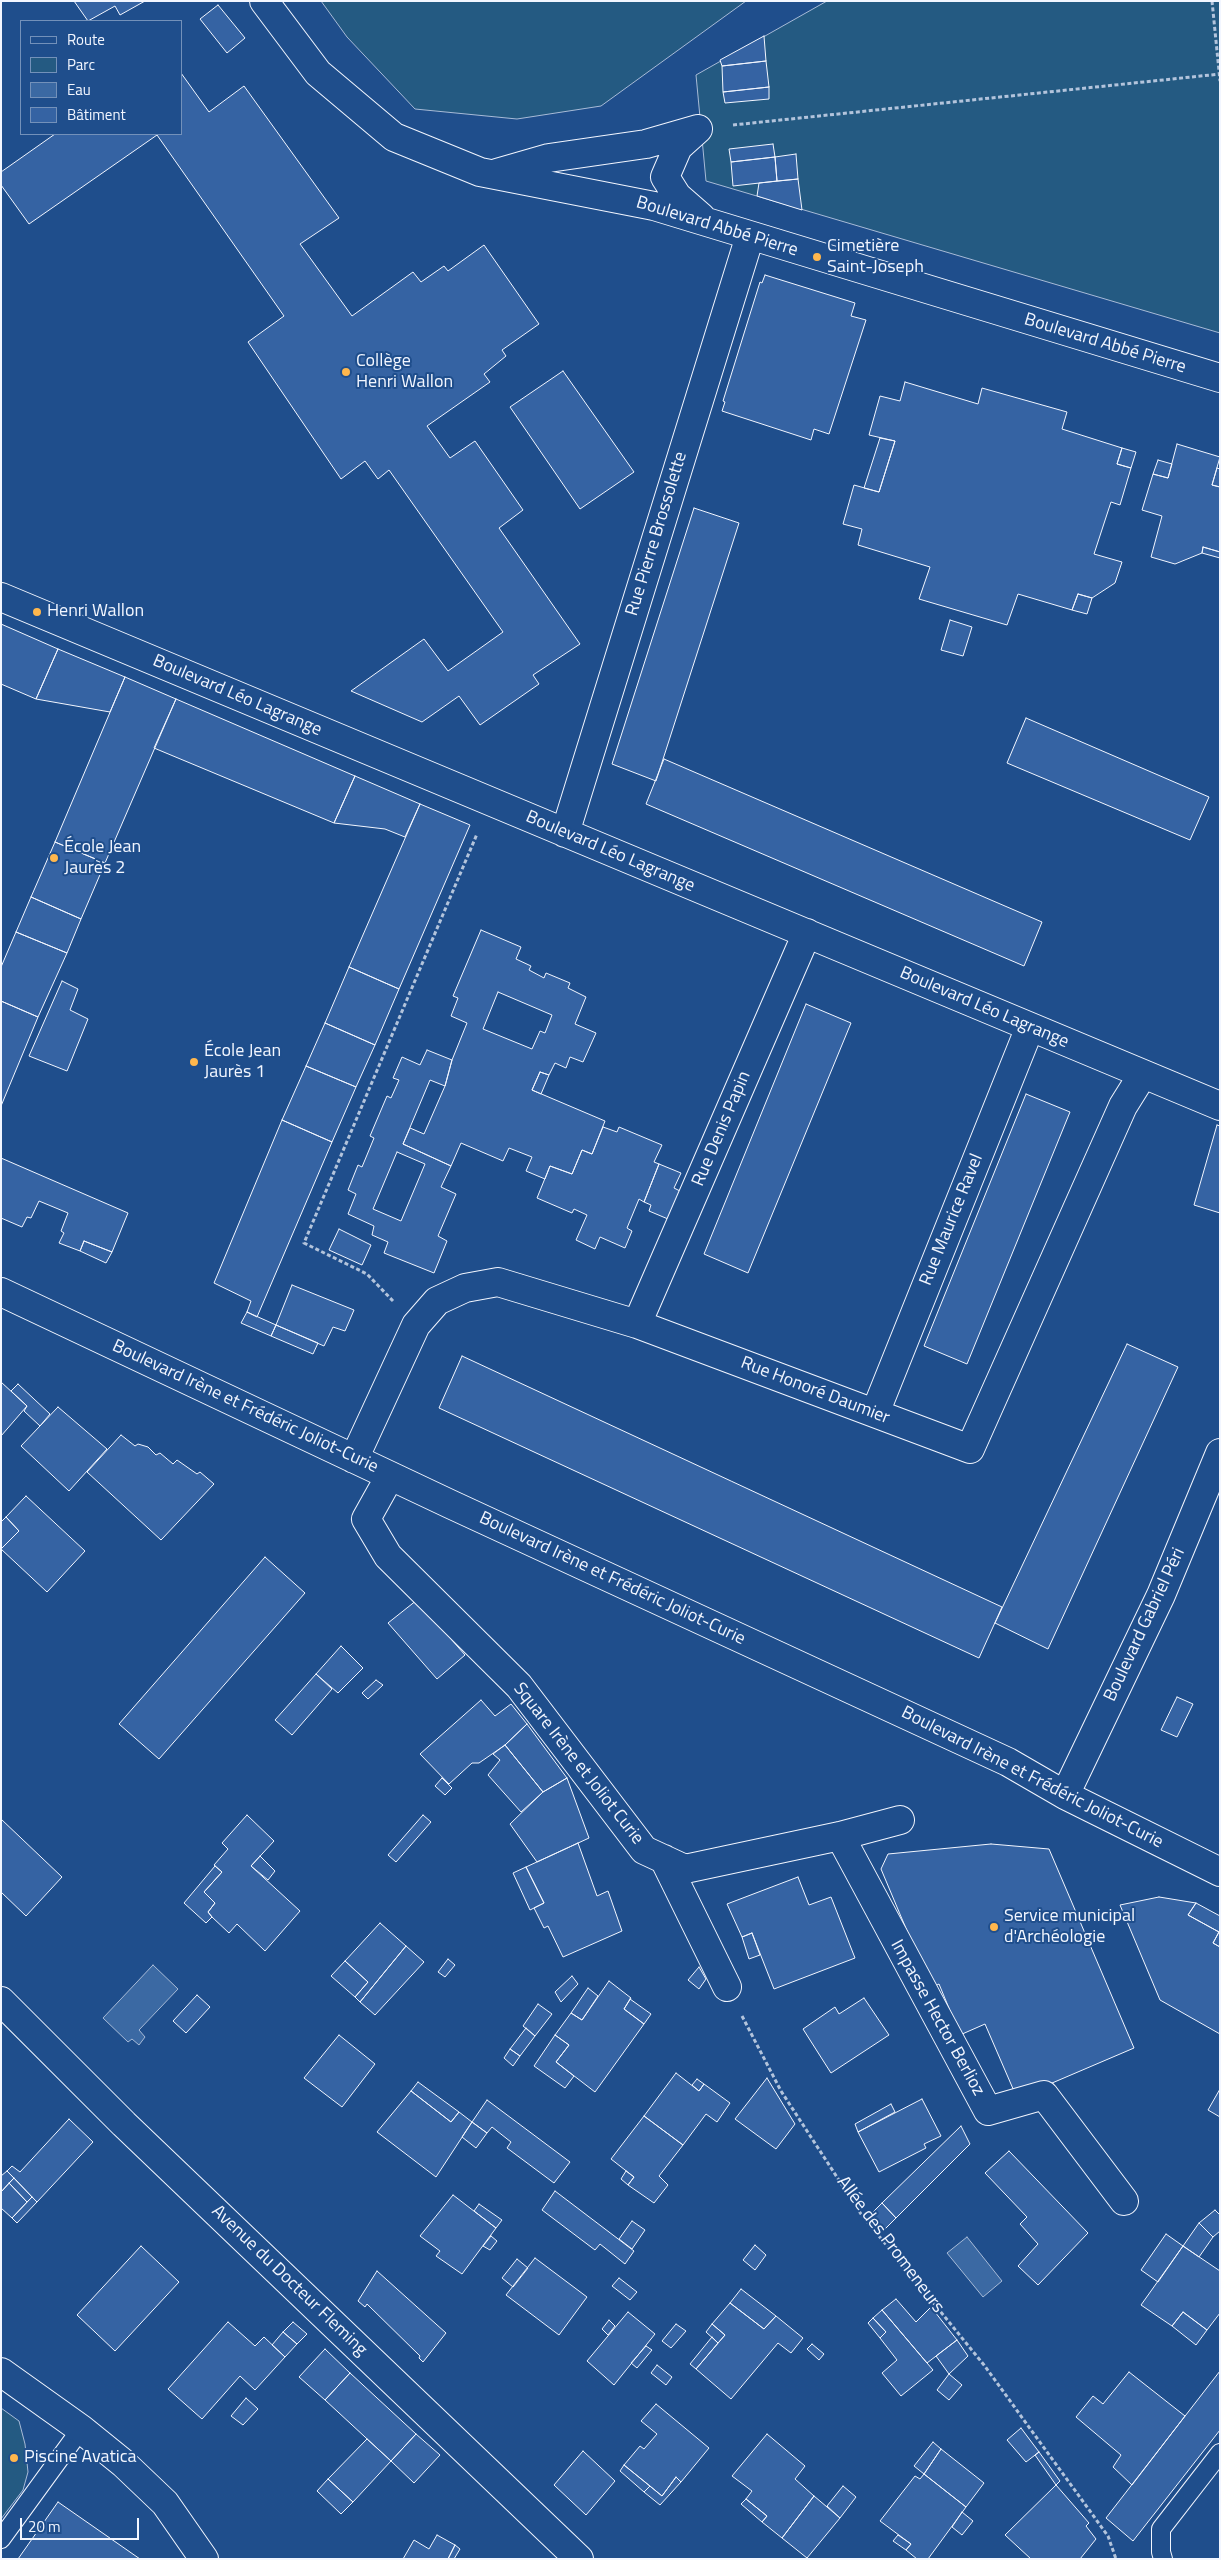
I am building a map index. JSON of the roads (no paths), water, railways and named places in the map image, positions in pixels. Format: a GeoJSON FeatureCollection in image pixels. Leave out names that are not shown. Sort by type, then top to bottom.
{"type":"FeatureCollection","features":[{"type":"Feature","properties":{"kind":"street","name":"Boulevard Abbé Pierre"},"geometry":{"type":"LineString","coordinates":[[264,1],[318,73],[394,137],[480,172],[654,206],[1220,378]]}},
{"type":"Feature","properties":{"kind":"street"},"geometry":{"type":"LineString","coordinates":[[493,174],[549,158],[646,144],[698,129],[678,147],[665,177],[677,196],[708,223]]}},
{"type":"Feature","properties":{"kind":"street","name":"Rue Pierre Brossolette"},"geometry":{"type":"LineString","coordinates":[[565,833],[750,236]]}},
{"type":"Feature","properties":{"kind":"street","name":"Boulevard Léo Lagrange"},"geometry":{"type":"LineString","coordinates":[[1,597],[1220,1106]]}},
{"type":"Feature","properties":{"kind":"street","name":"Rue Denis Papin"},"geometry":{"type":"LineString","coordinates":[[638,1324],[806,933]]}},
{"type":"Feature","properties":{"kind":"street","name":"Rue Maurice Ravel"},"geometry":{"type":"LineString","coordinates":[[875,1413],[1030,1026]]}},
{"type":"Feature","properties":{"kind":"street","name":"Rue Honoré Daumier"},"geometry":{"type":"LineString","coordinates":[[354,1459],[416,1325],[437,1301],[465,1288],[498,1282],[638,1324],[970,1449],[1123,1106],[1143,1074]]}},
{"type":"Feature","properties":{"kind":"street","name":"Boulevard Irène et Frédéric Joliot-Curie"},"geometry":{"type":"LineString","coordinates":[[1,1292],[390,1476],[1008,1762],[1065,1795],[1220,1872]]}},
{"type":"Feature","properties":{"kind":"street","name":"Boulevard Gabriel Péri"},"geometry":{"type":"LineString","coordinates":[[1065,1795],[1161,1595],[1220,1453]]}},
{"type":"Feature","properties":{"kind":"street","name":"Square Irène et Joliot Curie"},"geometry":{"type":"LineString","coordinates":[[390,1476],[366,1518],[388,1556],[519,1686],[644,1850],[685,1869],[840,1836],[900,1820]]}},
{"type":"Feature","properties":{"kind":"street","name":"Impasse Hector Berlioz"},"geometry":{"type":"LineString","coordinates":[[840,1836],[988,2111],[1044,2095],[1124,2201]]}},
{"type":"Feature","properties":{"kind":"street"},"geometry":{"type":"LineString","coordinates":[[664,1859],[726,1987]]}},
{"type":"Feature","properties":{"kind":"street","name":"Avenue du Docteur Fleming"},"geometry":{"type":"LineString","coordinates":[[1,2001],[124,2124],[579,2559]]}},
{"type":"Feature","properties":{"kind":"street"},"geometry":{"type":"LineString","coordinates":[[1,2372],[81,2429],[124,2463],[165,2503],[204,2559]]}},
{"type":"Feature","properties":{"kind":"lane"},"geometry":{"type":"LineString","coordinates":[[1,2539],[81,2429]]}},
{"type":"Feature","properties":{"kind":"lane"},"geometry":{"type":"LineString","coordinates":[[1163,2559],[1161,2552],[1161,2529],[1220,2453]]}},
{"type":"Feature","properties":{"kind":"water"},"geometry":{"type":"Polygon","coordinates":[[[153,1965],[178,1989],[139,2030],[145,2037],[139,2045],[132,2039],[128,2042],[103,2018],[153,1965]]]}},
{"type":"Feature","properties":{"kind":"water"},"geometry":{"type":"Polygon","coordinates":[[[967,2237],[1002,2281],[983,2297],[947,2253],[967,2237]]]}},
{"type":"Feature","properties":{"kind":"place","name":"Cimetière Saint-Joseph"},"geometry":{"type":"Point","coordinates":[817,257]}},
{"type":"Feature","properties":{"kind":"place","name":"Collège Henri Wallon"},"geometry":{"type":"Point","coordinates":[346,372]}},
{"type":"Feature","properties":{"kind":"place","name":"Henri Wallon"},"geometry":{"type":"Point","coordinates":[37,612]}},
{"type":"Feature","properties":{"kind":"place","name":"École Jean Jaurès 2"},"geometry":{"type":"Point","coordinates":[54,858]}},
{"type":"Feature","properties":{"kind":"place","name":"École Jean Jaurès 1"},"geometry":{"type":"Point","coordinates":[194,1062]}},
{"type":"Feature","properties":{"kind":"place","name":"Service municipal d'Archéologie"},"geometry":{"type":"Point","coordinates":[994,1927]}},
{"type":"Feature","properties":{"kind":"place","name":"Piscine Avatica"},"geometry":{"type":"Point","coordinates":[14,2458]}}]}
